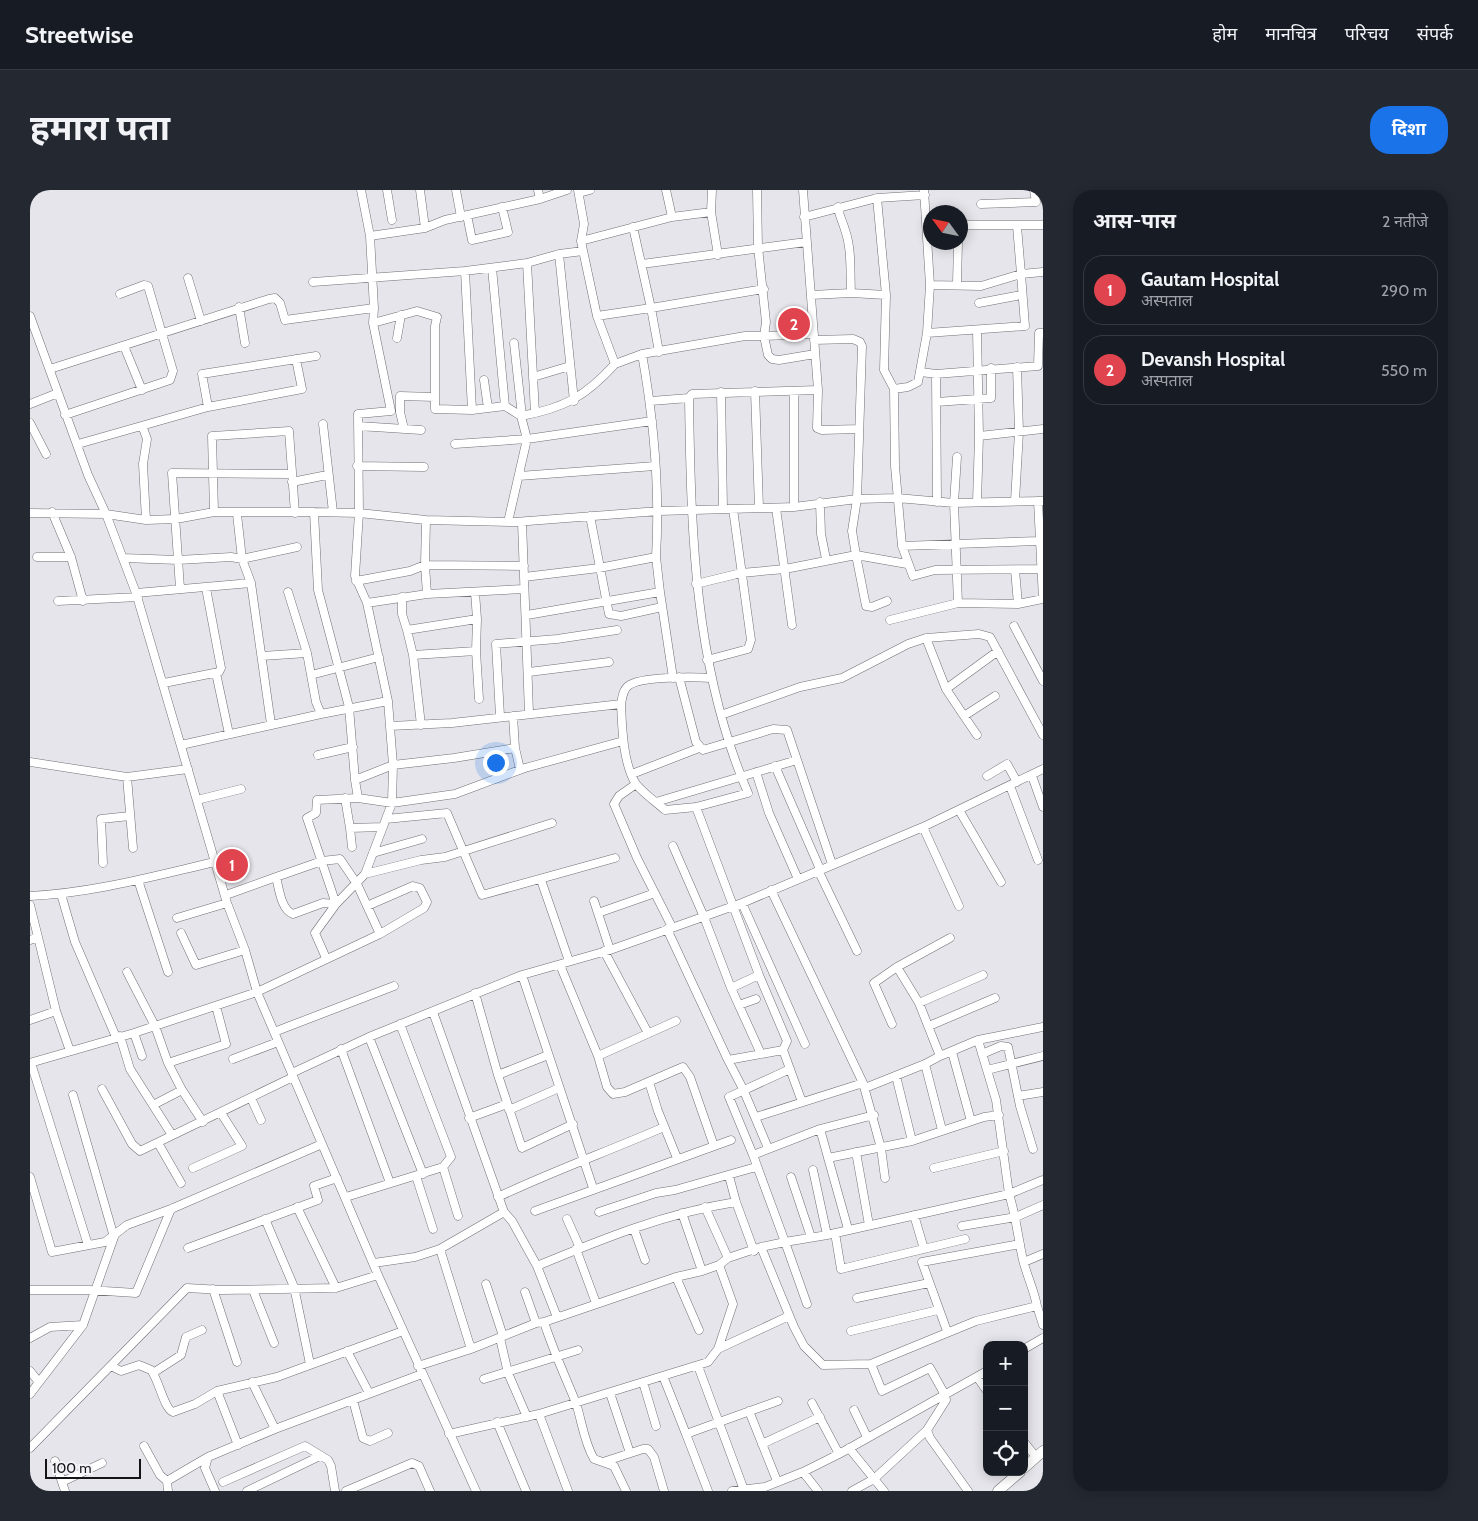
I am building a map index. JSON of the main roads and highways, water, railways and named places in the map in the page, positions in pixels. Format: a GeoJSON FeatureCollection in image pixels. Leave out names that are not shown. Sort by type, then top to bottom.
{"type":"FeatureCollection","features":[{"type":"Feature","properties":{"kind":"main road"},"geometry":{"type":"LineString","coordinates":[[1028,1464],[1039,1454]]}},
{"type":"Feature","properties":{"kind":"main road"},"geometry":{"type":"LineString","coordinates":[[998,1491],[1015,1476]]}},
{"type":"Feature","properties":{"kind":"place","name":"Devansh Hospital"},"geometry":{"type":"Point","coordinates":[794,324]}},
{"type":"Feature","properties":{"kind":"place","name":"Gautam Hospital"},"geometry":{"type":"Point","coordinates":[232,865]}}]}
